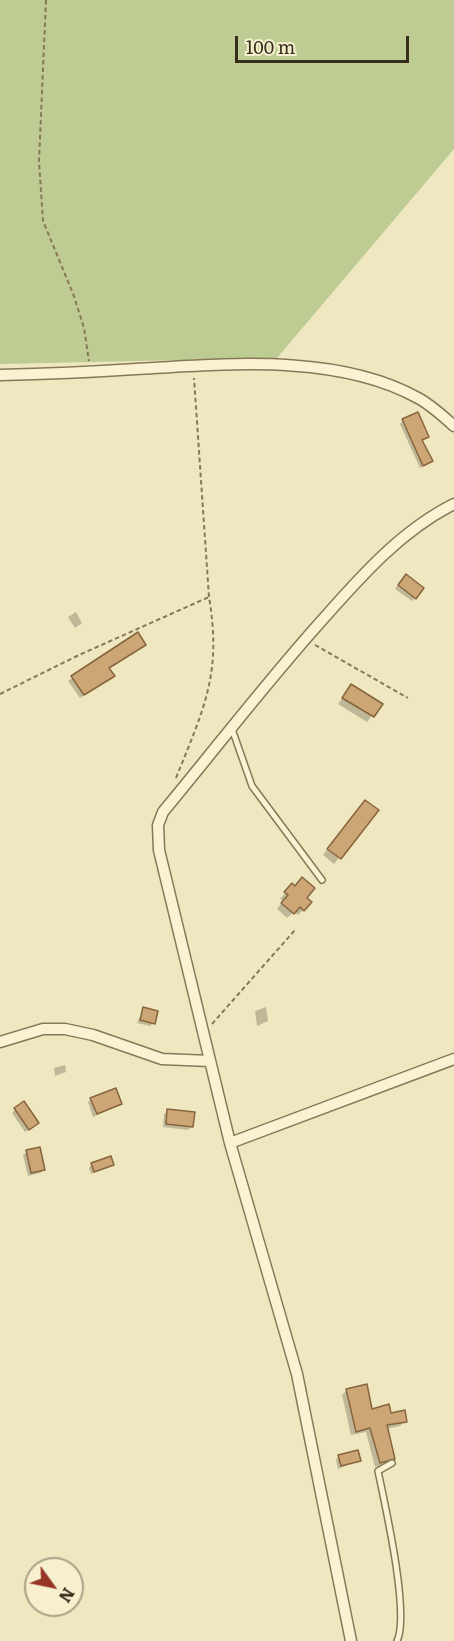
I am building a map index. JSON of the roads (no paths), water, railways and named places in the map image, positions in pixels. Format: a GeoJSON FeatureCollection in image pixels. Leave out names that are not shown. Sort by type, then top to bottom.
{"type":"FeatureCollection","features":[{"type":"Feature","properties":{"kind":"street"},"geometry":{"type":"LineString","coordinates":[[0,375],[282,364],[348,374],[386,384],[419,398],[454,426]]}},
{"type":"Feature","properties":{"kind":"street"},"geometry":{"type":"LineString","coordinates":[[351,1641],[297,1374],[230,1143],[159,850],[158,825],[163,812],[305,639],[381,557],[426,520],[454,504]]}},
{"type":"Feature","properties":{"kind":"street"},"geometry":{"type":"LineString","coordinates":[[0,1042],[43,1029],[65,1029],[93,1035],[162,1059],[210,1061]]}},
{"type":"Feature","properties":{"kind":"street"},"geometry":{"type":"LineString","coordinates":[[230,1143],[454,1059]]}},
{"type":"Feature","properties":{"kind":"lane"},"geometry":{"type":"LineString","coordinates":[[231,728],[252,786],[322,880]]}},
{"type":"Feature","properties":{"kind":"lane"},"geometry":{"type":"LineString","coordinates":[[392,1463],[378,1471],[392,1542],[402,1621],[397,1641]]}}]}
